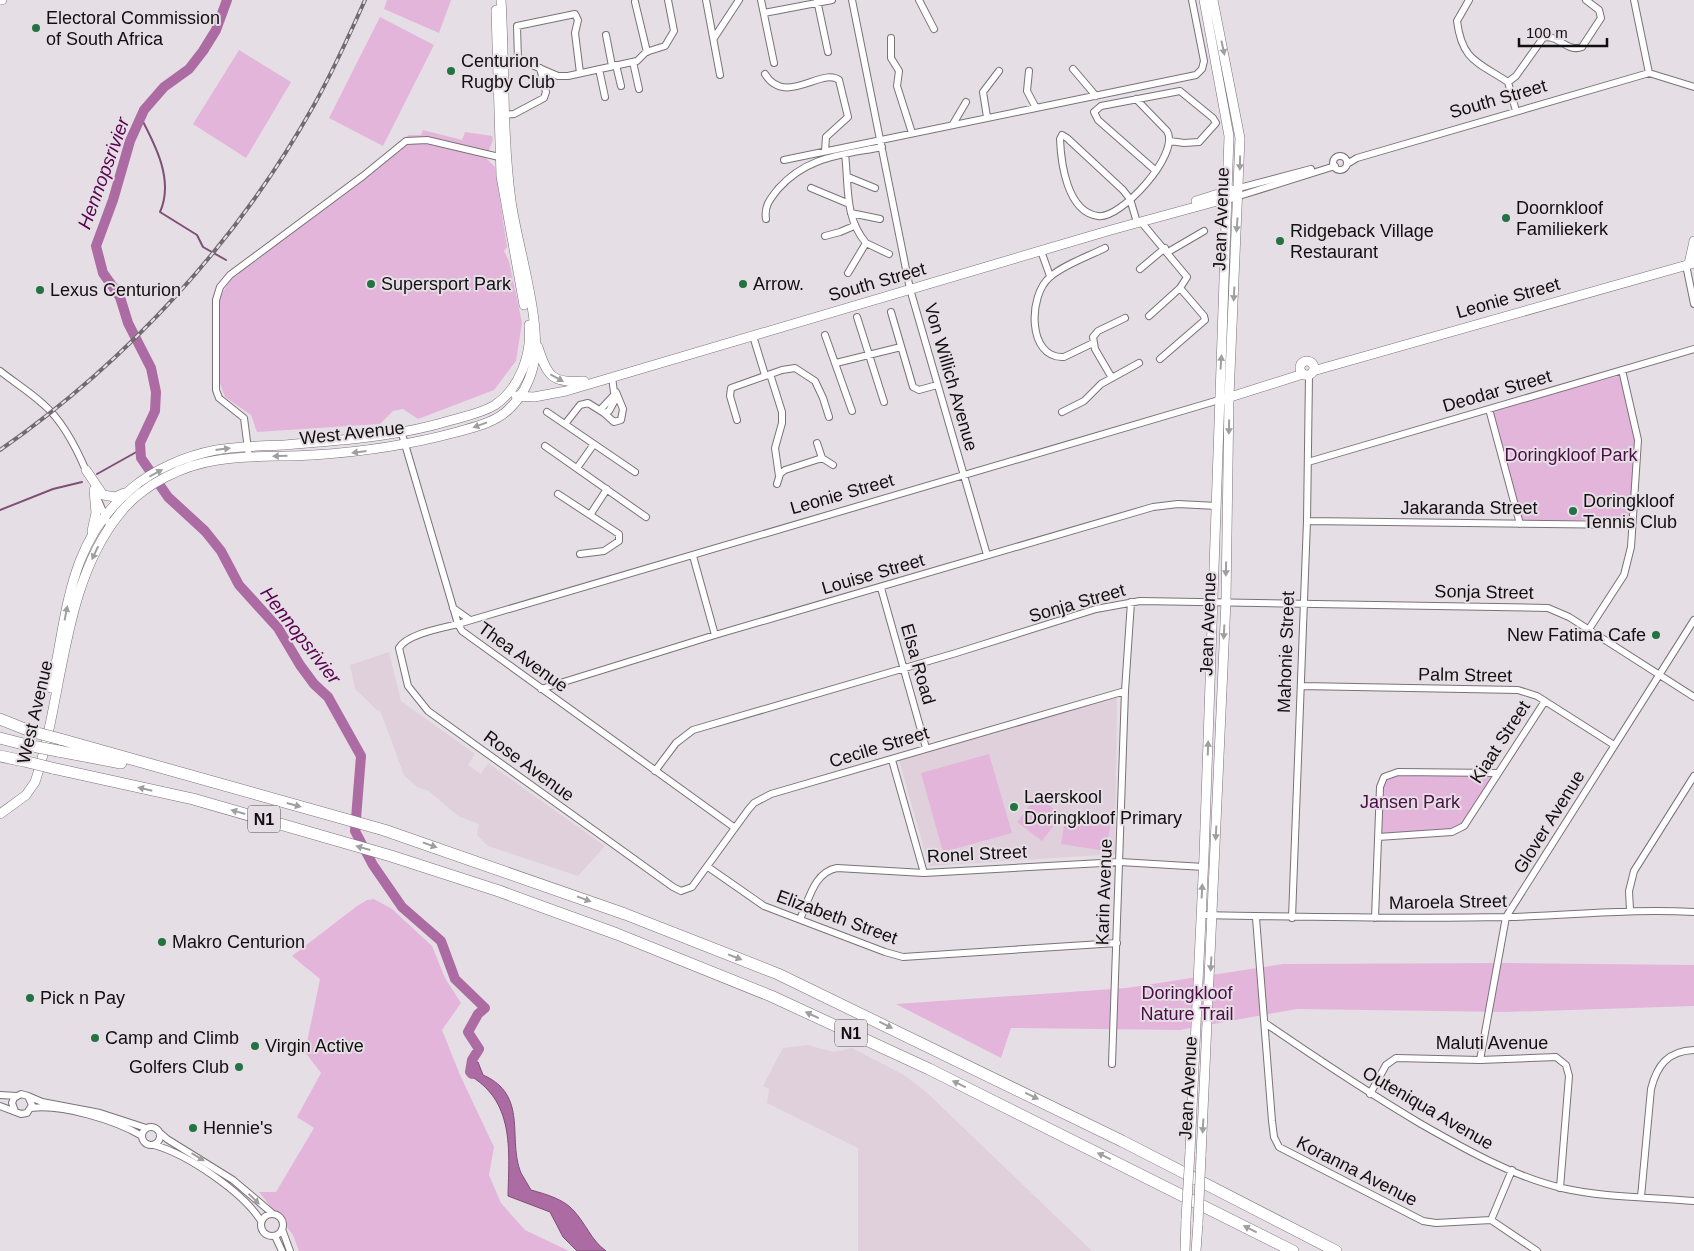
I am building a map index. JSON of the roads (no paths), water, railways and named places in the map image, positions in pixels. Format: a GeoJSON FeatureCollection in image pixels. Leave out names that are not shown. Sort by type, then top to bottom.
{"type":"FeatureCollection","features":[{"type":"Feature","properties":{"kind":"highway"},"geometry":{"type":"LineString","coordinates":[[0,719],[59,745]]}},
{"type":"Feature","properties":{"kind":"highway"},"geometry":{"type":"LineString","coordinates":[[0,727],[30,731]]}},
{"type":"Feature","properties":{"kind":"highway","name":"N1"},"geometry":{"type":"LineString","coordinates":[[0,738],[27,745],[59,745],[196,778],[339,817],[384,830],[624,914],[778,974],[1096,1128],[1336,1251]]}},
{"type":"Feature","properties":{"kind":"highway","name":"N1"},"geometry":{"type":"LineString","coordinates":[[0,756],[193,799],[335,839],[499,891],[617,934],[771,996],[929,1069],[1293,1251]]}},
{"type":"Feature","properties":{"kind":"street","name":"West Avenue"},"geometry":{"type":"LineString","coordinates":[[495,0],[500,60]]}},
{"type":"Feature","properties":{"kind":"street","name":"West Avenue"},"geometry":{"type":"LineString","coordinates":[[0,808],[23,791],[33,773],[78,561],[90,538],[105,517],[137,488],[199,454],[248,447],[362,439],[402,434],[482,411],[494,405],[508,393],[524,365],[529,337],[505,206],[499,157],[501,0]]}},
{"type":"Feature","properties":{"kind":"street"},"geometry":{"type":"LineString","coordinates":[[500,60],[518,60],[558,76],[634,62],[647,52],[665,46],[673,36],[674,31],[668,0]]}},
{"type":"Feature","properties":{"kind":"street"},"geometry":{"type":"LineString","coordinates":[[706,0],[720,75]]}},
{"type":"Feature","properties":{"kind":"street"},"geometry":{"type":"LineString","coordinates":[[714,38],[739,0]]}},
{"type":"Feature","properties":{"kind":"street"},"geometry":{"type":"LineString","coordinates":[[761,0],[774,63]]}},
{"type":"Feature","properties":{"kind":"street"},"geometry":{"type":"LineString","coordinates":[[764,13],[818,1],[832,0]]}},
{"type":"Feature","properties":{"kind":"street","name":"Von Willich Avenue"},"geometry":{"type":"LineString","coordinates":[[852,0],[910,290],[986,555]]}},
{"type":"Feature","properties":{"kind":"street"},"geometry":{"type":"LineString","coordinates":[[766,219],[765,211],[770,199],[794,172],[813,162],[953,124],[1187,78],[1199,73],[1204,61],[1192,0]]}},
{"type":"Feature","properties":{"kind":"street","name":"Jean Avenue"},"geometry":{"type":"LineString","coordinates":[[1196,1251],[1202,1156],[1226,601],[1229,397],[1239,192],[1239,129],[1204,0]]}},
{"type":"Feature","properties":{"kind":"street","name":"Jean Avenue"},"geometry":{"type":"LineString","coordinates":[[1185,1251],[1204,867],[1219,400],[1228,195],[1229,131],[1213,0]]}},
{"type":"Feature","properties":{"kind":"street"},"geometry":{"type":"LineString","coordinates":[[1469,0],[1457,21],[1463,49],[1471,58],[1508,82],[1516,111]]}},
{"type":"Feature","properties":{"kind":"street"},"geometry":{"type":"LineString","coordinates":[[1508,82],[1516,76],[1543,38],[1552,37],[1573,48],[1582,47],[1601,18],[1599,10],[1586,0]]}},
{"type":"Feature","properties":{"kind":"street"},"geometry":{"type":"LineString","coordinates":[[1634,0],[1649,73],[1656,77],[1694,87]]}},
{"type":"Feature","properties":{"kind":"street"},"geometry":{"type":"LineString","coordinates":[[818,1],[828,52]]}},
{"type":"Feature","properties":{"kind":"street"},"geometry":{"type":"LineString","coordinates":[[922,1],[925,16],[934,29]]}},
{"type":"Feature","properties":{"kind":"street"},"geometry":{"type":"LineString","coordinates":[[635,2],[647,52]]}},
{"type":"Feature","properties":{"kind":"street"},"geometry":{"type":"LineString","coordinates":[[518,60],[517,26],[575,14],[578,20],[575,33],[580,73]]}},
{"type":"Feature","properties":{"kind":"street"},"geometry":{"type":"LineString","coordinates":[[606,35],[621,86]]}},
{"type":"Feature","properties":{"kind":"street"},"geometry":{"type":"LineString","coordinates":[[891,38],[891,58],[899,71],[897,86],[912,134]]}},
{"type":"Feature","properties":{"kind":"street"},"geometry":{"type":"LineString","coordinates":[[634,62],[639,90]]}},
{"type":"Feature","properties":{"kind":"street"},"geometry":{"type":"LineString","coordinates":[[500,115],[514,114],[544,98],[546,92],[540,68]]}},
{"type":"Feature","properties":{"kind":"street"},"geometry":{"type":"LineString","coordinates":[[599,69],[605,96]]}},
{"type":"Feature","properties":{"kind":"street"},"geometry":{"type":"LineString","coordinates":[[1073,69],[1096,96]]}},
{"type":"Feature","properties":{"kind":"street"},"geometry":{"type":"LineString","coordinates":[[987,118],[983,92],[999,71]]}},
{"type":"Feature","properties":{"kind":"street"},"geometry":{"type":"LineString","coordinates":[[1029,71],[1027,91],[1036,108]]}},
{"type":"Feature","properties":{"kind":"street","name":"South Street"},"geometry":{"type":"LineString","coordinates":[[1347,164],[1357,158],[1649,73]]}},
{"type":"Feature","properties":{"kind":"street"},"geometry":{"type":"LineString","coordinates":[[765,74],[771,82],[786,87],[830,78],[839,80],[848,117],[826,137],[825,152]]}},
{"type":"Feature","properties":{"kind":"street"},"geometry":{"type":"LineString","coordinates":[[1156,171],[1094,113],[1101,106],[1178,90],[1216,122],[1214,128],[1199,142],[1184,143],[1170,141]]}},
{"type":"Feature","properties":{"kind":"street"},"geometry":{"type":"LineString","coordinates":[[1136,99],[1167,131],[1170,141],[1156,171],[1130,199],[1100,217],[1091,214],[1079,205],[1071,195],[1061,151],[1061,136],[1067,138],[1130,199],[1139,221],[1166,250],[1187,277],[1180,288],[1149,316]]}},
{"type":"Feature","properties":{"kind":"street"},"geometry":{"type":"LineString","coordinates":[[953,124],[966,102]]}},
{"type":"Feature","properties":{"kind":"street","name":"West Avenue"},"geometry":{"type":"LineString","coordinates":[[177,467],[248,457],[350,453],[405,445],[486,423],[508,410],[519,397],[533,369],[536,339],[511,200],[500,115]]}},
{"type":"Feature","properties":{"kind":"street"},"geometry":{"type":"LineString","coordinates":[[248,457],[244,418],[219,398],[216,390],[216,303],[224,281],[264,248],[364,176],[406,141],[427,140],[499,157]]}},
{"type":"Feature","properties":{"kind":"street"},"geometry":{"type":"LineString","coordinates":[[784,160],[882,144]]}},
{"type":"Feature","properties":{"kind":"street"},"geometry":{"type":"LineString","coordinates":[[845,154],[848,177],[848,203],[854,226],[866,244],[889,254]]}},
{"type":"Feature","properties":{"kind":"street"},"geometry":{"type":"LineString","coordinates":[[1338,156],[1344,157],[1347,164],[1343,169],[1334,164],[1338,156]]}},
{"type":"Feature","properties":{"kind":"street","name":"South Street"},"geometry":{"type":"LineString","coordinates":[[1344,157],[1357,158]]}},
{"type":"Feature","properties":{"kind":"street","name":"South Street"},"geometry":{"type":"LineString","coordinates":[[508,393],[519,397],[546,395],[602,380],[1334,164]]}},
{"type":"Feature","properties":{"kind":"street"},"geometry":{"type":"LineString","coordinates":[[848,177],[875,188]]}},
{"type":"Feature","properties":{"kind":"street"},"geometry":{"type":"LineString","coordinates":[[811,188],[848,203]]}},
{"type":"Feature","properties":{"kind":"street"},"geometry":{"type":"LineString","coordinates":[[851,213],[880,219]]}},
{"type":"Feature","properties":{"kind":"street"},"geometry":{"type":"LineString","coordinates":[[825,236],[854,226]]}},
{"type":"Feature","properties":{"kind":"street"},"geometry":{"type":"LineString","coordinates":[[1140,269],[1166,250],[1204,231]]}},
{"type":"Feature","properties":{"kind":"street"},"geometry":{"type":"LineString","coordinates":[[848,273],[866,244]]}},
{"type":"Feature","properties":{"kind":"street"},"geometry":{"type":"LineString","coordinates":[[1694,244],[1690,264],[1694,304]]}},
{"type":"Feature","properties":{"kind":"street"},"geometry":{"type":"LineString","coordinates":[[1093,343],[1069,355],[1060,357],[1048,352],[1041,346],[1035,321],[1034,304],[1036,296],[1050,276],[1105,248]]}},
{"type":"Feature","properties":{"kind":"street"},"geometry":{"type":"LineString","coordinates":[[1041,251],[1050,276]]}},
{"type":"Feature","properties":{"kind":"street","name":"Leonie Street"},"geometry":{"type":"LineString","coordinates":[[406,640],[1219,400],[1307,370],[1331,365],[1690,264]]}},
{"type":"Feature","properties":{"kind":"street"},"geometry":{"type":"LineString","coordinates":[[1160,359],[1205,320],[1204,316],[1180,288]]}},
{"type":"Feature","properties":{"kind":"street"},"geometry":{"type":"LineString","coordinates":[[891,312],[914,388],[919,390],[937,385]]}},
{"type":"Feature","properties":{"kind":"street"},"geometry":{"type":"LineString","coordinates":[[857,317],[884,402]]}},
{"type":"Feature","properties":{"kind":"street"},"geometry":{"type":"LineString","coordinates":[[1112,378],[1093,343],[1093,337],[1098,332],[1125,318]]}},
{"type":"Feature","properties":{"kind":"street"},"geometry":{"type":"LineString","coordinates":[[826,335],[852,411]]}},
{"type":"Feature","properties":{"kind":"street"},"geometry":{"type":"LineString","coordinates":[[753,336],[782,412],[782,423],[775,448],[779,476],[777,484]]}},
{"type":"Feature","properties":{"kind":"street"},"geometry":{"type":"LineString","coordinates":[[536,339],[546,370],[555,378],[566,382],[602,380]]}},
{"type":"Feature","properties":{"kind":"street"},"geometry":{"type":"LineString","coordinates":[[836,363],[901,347]]}},
{"type":"Feature","properties":{"kind":"street","name":"Deodar Street"},"geometry":{"type":"LineString","coordinates":[[1308,462],[1694,349]]}},
{"type":"Feature","properties":{"kind":"street"},"geometry":{"type":"LineString","coordinates":[[1062,412],[1084,401],[1101,384],[1139,363]]}},
{"type":"Feature","properties":{"kind":"street"},"geometry":{"type":"LineString","coordinates":[[737,420],[730,390],[733,386],[786,368],[795,368],[811,378],[820,391],[829,417]]}},
{"type":"Feature","properties":{"kind":"street","name":"Mahonie Street"},"geometry":{"type":"LineString","coordinates":[[1292,918],[1301,686],[1302,603],[1307,521],[1310,388],[1307,370]]}},
{"type":"Feature","properties":{"kind":"street"},"geometry":{"type":"LineString","coordinates":[[1589,629],[1624,575],[1631,547],[1638,440],[1622,370]]}},
{"type":"Feature","properties":{"kind":"street"},"geometry":{"type":"LineString","coordinates":[[0,371],[44,404],[65,431],[86,470],[110,526]]}},
{"type":"Feature","properties":{"kind":"street"},"geometry":{"type":"LineString","coordinates":[[566,424],[578,405],[590,404],[602,411],[614,422],[618,422],[622,418],[623,410],[614,392],[612,377]]}},
{"type":"Feature","properties":{"kind":"street"},"geometry":{"type":"LineString","coordinates":[[602,411],[614,392]]}},
{"type":"Feature","properties":{"kind":"street"},"geometry":{"type":"LineString","coordinates":[[1489,409],[1520,524]]}},
{"type":"Feature","properties":{"kind":"street"},"geometry":{"type":"LineString","coordinates":[[547,412],[635,472]]}},
{"type":"Feature","properties":{"kind":"street","name":"Thea Avenue"},"geometry":{"type":"LineString","coordinates":[[402,434],[458,624],[474,642],[735,828]]}},
{"type":"Feature","properties":{"kind":"street"},"geometry":{"type":"LineString","coordinates":[[818,443],[822,458],[832,465]]}},
{"type":"Feature","properties":{"kind":"street"},"geometry":{"type":"LineString","coordinates":[[577,468],[594,444]]}},
{"type":"Feature","properties":{"kind":"street"},"geometry":{"type":"LineString","coordinates":[[545,446],[646,517]]}},
{"type":"Feature","properties":{"kind":"street"},"geometry":{"type":"LineString","coordinates":[[779,476],[785,470],[822,458]]}},
{"type":"Feature","properties":{"kind":"street"},"geometry":{"type":"LineString","coordinates":[[86,470],[104,495],[115,497],[137,488]]}},
{"type":"Feature","properties":{"kind":"street","name":"West Avenue"},"geometry":{"type":"LineString","coordinates":[[0,814],[26,795],[35,782],[83,580],[98,546],[137,488]]}},
{"type":"Feature","properties":{"kind":"street"},"geometry":{"type":"LineString","coordinates":[[590,515],[607,489]]}},
{"type":"Feature","properties":{"kind":"street"},"geometry":{"type":"LineString","coordinates":[[90,538],[96,517],[94,490]]}},
{"type":"Feature","properties":{"kind":"street"},"geometry":{"type":"LineString","coordinates":[[1216,536],[1221,533],[1223,501],[1228,492]]}},
{"type":"Feature","properties":{"kind":"street"},"geometry":{"type":"LineString","coordinates":[[558,494],[619,534],[620,538],[617,543],[604,550],[580,554]]}},
{"type":"Feature","properties":{"kind":"street","name":"Louise Street"},"geometry":{"type":"LineString","coordinates":[[541,689],[715,635],[1153,507],[1178,504],[1217,506]]}},
{"type":"Feature","properties":{"kind":"street","name":"Jakaranda Street"},"geometry":{"type":"LineString","coordinates":[[1307,521],[1632,525]]}},
{"type":"Feature","properties":{"kind":"street"},"geometry":{"type":"LineString","coordinates":[[693,556],[715,635]]}},
{"type":"Feature","properties":{"kind":"street","name":"Elsa Road"},"geometry":{"type":"LineString","coordinates":[[881,588],[926,748]]}},
{"type":"Feature","properties":{"kind":"street","name":"Sonja Street"},"geometry":{"type":"LineString","coordinates":[[655,770],[676,743],[693,730],[1026,633],[1096,609],[1130,602],[1226,601],[1548,608],[1561,612],[1694,696]]}},
{"type":"Feature","properties":{"kind":"street","name":"Karin Avenue"},"geometry":{"type":"LineString","coordinates":[[1112,1064],[1125,691],[1130,602]]}},
{"type":"Feature","properties":{"kind":"street"},"geometry":{"type":"LineString","coordinates":[[453,607],[470,620]]}},
{"type":"Feature","properties":{"kind":"street","name":"Glover Avenue"},"geometry":{"type":"LineString","coordinates":[[1480,1060],[1506,917],[1694,620]]}},
{"type":"Feature","properties":{"kind":"street","name":"Rose Avenue"},"geometry":{"type":"LineString","coordinates":[[406,640],[400,646],[399,651],[408,686],[428,711],[681,891]]}},
{"type":"Feature","properties":{"kind":"street","name":"Palm Street"},"geometry":{"type":"LineString","coordinates":[[1301,686],[1518,690],[1528,692],[1545,701],[1614,745]]}},
{"type":"Feature","properties":{"kind":"street","name":"Cecile Street"},"geometry":{"type":"LineString","coordinates":[[681,891],[692,887],[754,803],[771,794],[1125,691]]}},
{"type":"Feature","properties":{"kind":"street","name":"Kiaat Street"},"geometry":{"type":"LineString","coordinates":[[1378,837],[1458,830],[1467,822],[1545,701]]}},
{"type":"Feature","properties":{"kind":"street"},"geometry":{"type":"LineString","coordinates":[[892,760],[924,873]]}},
{"type":"Feature","properties":{"kind":"street"},"geometry":{"type":"LineString","coordinates":[[1206,810],[1212,805],[1215,770],[1219,764]]}},
{"type":"Feature","properties":{"kind":"street"},"geometry":{"type":"LineString","coordinates":[[1376,918],[1381,784],[1386,776],[1398,772],[1498,772]]}},
{"type":"Feature","properties":{"kind":"street"},"geometry":{"type":"LineString","coordinates":[[1630,910],[1630,891],[1634,871],[1694,776]]}},
{"type":"Feature","properties":{"kind":"street"},"geometry":{"type":"LineString","coordinates":[[1689,784],[1694,792]]}},
{"type":"Feature","properties":{"kind":"street","name":"Ronel Street"},"geometry":{"type":"LineString","coordinates":[[1185,864],[1204,856]]}},
{"type":"Feature","properties":{"kind":"street","name":"Ronel Street"},"geometry":{"type":"LineString","coordinates":[[800,919],[816,882],[820,876],[830,870],[924,873],[1120,862],[1185,864],[1204,867]]}},
{"type":"Feature","properties":{"kind":"street","name":"Elizabeth Street"},"geometry":{"type":"LineString","coordinates":[[708,867],[764,906],[885,952],[903,957],[1117,943]]}},
{"type":"Feature","properties":{"kind":"street","name":"Maroela Street"},"geometry":{"type":"LineString","coordinates":[[1201,915],[1256,918],[1376,918],[1506,917],[1630,910],[1694,912]]}},
{"type":"Feature","properties":{"kind":"street"},"geometry":{"type":"LineString","coordinates":[[1199,963],[1204,947],[1206,927],[1213,915]]}},
{"type":"Feature","properties":{"kind":"street"},"geometry":{"type":"LineString","coordinates":[[1256,918],[1265,1023]]}},
{"type":"Feature","properties":{"kind":"street","name":"Outeniqua Avenue"},"geometry":{"type":"LineString","coordinates":[[1265,1023],[1370,1094],[1453,1143],[1512,1170],[1560,1188],[1694,1201]]}},
{"type":"Feature","properties":{"kind":"street","name":"Koranna Avenue"},"geometry":{"type":"LineString","coordinates":[[1265,1023],[1273,1130],[1280,1147],[1423,1221],[1436,1223],[1490,1220]]}},
{"type":"Feature","properties":{"kind":"street"},"geometry":{"type":"LineString","coordinates":[[1642,1197],[1651,1089],[1664,1062],[1673,1054],[1694,1050]]}},
{"type":"Feature","properties":{"kind":"street","name":"Maluti Avenue"},"geometry":{"type":"LineString","coordinates":[[1370,1094],[1386,1065],[1396,1058],[1480,1060],[1551,1056],[1562,1060],[1570,1076],[1560,1188]]}},
{"type":"Feature","properties":{"kind":"street"},"geometry":{"type":"LineString","coordinates":[[0,1095],[28,1096],[42,1102],[100,1114],[146,1128],[154,1127],[167,1139],[238,1183],[272,1213],[281,1218],[282,1229],[290,1251]]}},
{"type":"Feature","properties":{"kind":"street"},"geometry":{"type":"LineString","coordinates":[[15,1110],[12,1103],[16,1096]]}},
{"type":"Feature","properties":{"kind":"street"},"geometry":{"type":"LineString","coordinates":[[0,1106],[24,1114],[31,1108],[32,1102],[28,1096]]}},
{"type":"Feature","properties":{"kind":"street"},"geometry":{"type":"LineString","coordinates":[[31,1108],[65,1110],[132,1130],[142,1136],[146,1144],[164,1148],[191,1163],[232,1191],[256,1213],[261,1221],[262,1232],[269,1236],[275,1236],[282,1229]]}},
{"type":"Feature","properties":{"kind":"street"},"geometry":{"type":"LineString","coordinates":[[142,1136],[146,1128]]}},
{"type":"Feature","properties":{"kind":"street"},"geometry":{"type":"LineString","coordinates":[[154,1145],[160,1138],[159,1132]]}},
{"type":"Feature","properties":{"kind":"street"},"geometry":{"type":"LineString","coordinates":[[1512,1170],[1490,1220],[1536,1251]]}},
{"type":"Feature","properties":{"kind":"street"},"geometry":{"type":"LineString","coordinates":[[232,1191],[238,1183]]}},
{"type":"Feature","properties":{"kind":"street"},"geometry":{"type":"LineString","coordinates":[[261,1221],[264,1216],[272,1213]]}},
{"type":"Feature","properties":{"kind":"street"},"geometry":{"type":"LineString","coordinates":[[275,1236],[282,1251]]}},
{"type":"Feature","properties":{"kind":"waterway","name":"Hennopsrivier"},"geometry":{"type":"LineString","coordinates":[[227,0],[216,30],[203,51],[189,69],[164,87],[144,110],[130,141],[113,200],[96,246],[103,273],[120,297],[128,323],[151,368],[156,392],[155,411],[140,443],[141,458],[168,497],[205,531],[221,551],[239,585],[278,628],[300,665],[314,684],[328,697],[361,756],[355,831],[373,865],[402,907],[441,941],[455,979],[485,1008],[478,1014],[468,1032],[479,1049],[472,1060],[470,1072],[472,1074]]}},
{"type":"Feature","properties":{"kind":"waterway"},"geometry":{"type":"LineString","coordinates":[[141,118],[157,152],[164,176],[164,200],[160,212],[197,235],[203,247],[226,260]]}},
{"type":"Feature","properties":{"kind":"waterway"},"geometry":{"type":"LineString","coordinates":[[97,474],[140,450]]}},
{"type":"Feature","properties":{"kind":"waterway"},"geometry":{"type":"LineString","coordinates":[[0,510],[53,489],[82,482]]}},
{"type":"Feature","properties":{"kind":"railway"},"geometry":{"type":"LineString","coordinates":[[0,450],[92,378],[136,338],[177,295],[215,250],[251,204],[284,155],[328,79],[365,0]]}},
{"type":"Feature","properties":{"kind":"place","name":"Electoral Commission of South Africa"},"geometry":{"type":"Point","coordinates":[36,28]}},
{"type":"Feature","properties":{"kind":"place","name":"Centurion Rugby Club"},"geometry":{"type":"Point","coordinates":[451,71]}},
{"type":"Feature","properties":{"kind":"place","name":"Doornkloof Familiekerk"},"geometry":{"type":"Point","coordinates":[1506,218]}},
{"type":"Feature","properties":{"kind":"place","name":"Ridgeback Village Restaurant"},"geometry":{"type":"Point","coordinates":[1280,241]}},
{"type":"Feature","properties":{"kind":"place","name":"Supersport Park"},"geometry":{"type":"Point","coordinates":[371,284]}},
{"type":"Feature","properties":{"kind":"place","name":"Arrow."},"geometry":{"type":"Point","coordinates":[743,284]}},
{"type":"Feature","properties":{"kind":"place","name":"Lexus Centurion"},"geometry":{"type":"Point","coordinates":[40,290]}},
{"type":"Feature","properties":{"kind":"place","name":"Doringkloof Tennis Club"},"geometry":{"type":"Point","coordinates":[1573,511]}},
{"type":"Feature","properties":{"kind":"place","name":"New Fatima Cafe"},"geometry":{"type":"Point","coordinates":[1656,635]}},
{"type":"Feature","properties":{"kind":"place","name":"Laerskool Doringkloof Primary"},"geometry":{"type":"Point","coordinates":[1014,807]}},
{"type":"Feature","properties":{"kind":"place","name":"Makro Centurion"},"geometry":{"type":"Point","coordinates":[162,942]}},
{"type":"Feature","properties":{"kind":"place","name":"Pick n Pay"},"geometry":{"type":"Point","coordinates":[30,998]}},
{"type":"Feature","properties":{"kind":"place","name":"Camp and Climb"},"geometry":{"type":"Point","coordinates":[95,1038]}},
{"type":"Feature","properties":{"kind":"place","name":"Virgin Active"},"geometry":{"type":"Point","coordinates":[255,1046]}},
{"type":"Feature","properties":{"kind":"place","name":"Golfers Club"},"geometry":{"type":"Point","coordinates":[239,1067]}},
{"type":"Feature","properties":{"kind":"place","name":"Hennie's"},"geometry":{"type":"Point","coordinates":[193,1128]}},
{"type":"Feature","properties":{"kind":"park label","name":"Doringkloof Park"},"geometry":{"type":"Point","coordinates":[1571,455]}},
{"type":"Feature","properties":{"kind":"park label","name":"Jansen Park"},"geometry":{"type":"Point","coordinates":[1410,802]}},
{"type":"Feature","properties":{"kind":"park label","name":"Doringkloof Nature Trail"},"geometry":{"type":"Point","coordinates":[1187,1003]}}]}
